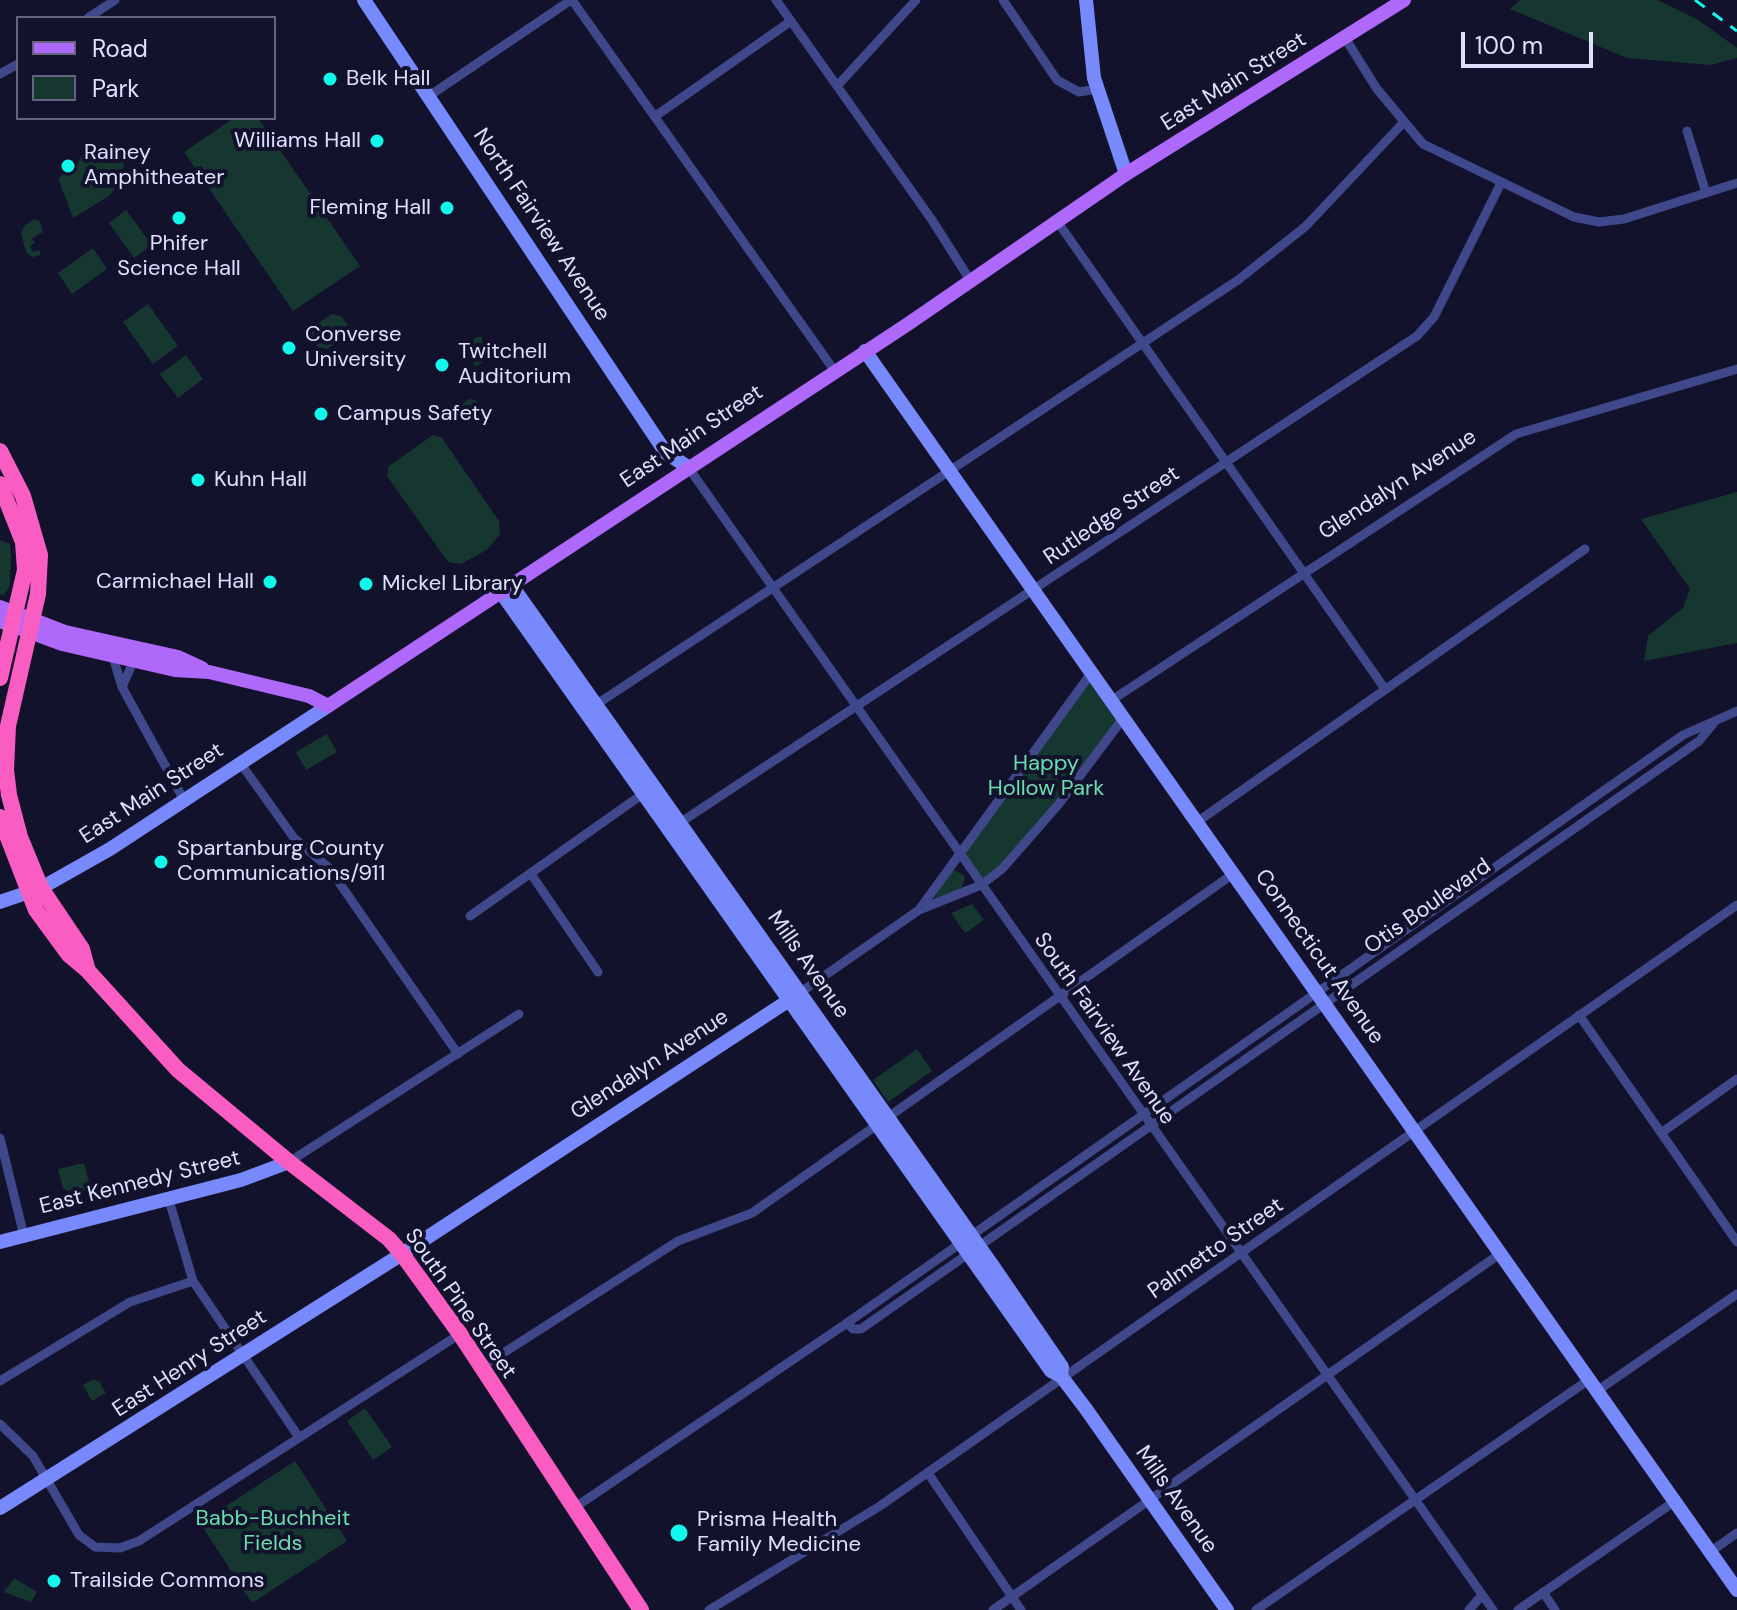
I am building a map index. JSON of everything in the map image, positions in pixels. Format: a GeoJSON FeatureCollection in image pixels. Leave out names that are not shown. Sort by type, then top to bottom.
{"type":"FeatureCollection","features":[{"type":"Feature","properties":{"kind":"highway"},"geometry":{"type":"LineString","coordinates":[[0,451],[37,535],[41,574],[18,623],[0,678]]}},
{"type":"Feature","properties":{"kind":"highway"},"geometry":{"type":"LineString","coordinates":[[0,484],[23,542],[24,584],[6,770],[17,828],[34,890]]}},
{"type":"Feature","properties":{"kind":"highway"},"geometry":{"type":"LineString","coordinates":[[0,817],[34,890]]}},
{"type":"Feature","properties":{"kind":"highway","name":"South Pine Street"},"geometry":{"type":"LineString","coordinates":[[34,890],[82,949],[88,971],[172,1064],[289,1162],[389,1239],[402,1254],[460,1334],[641,1610]]}},
{"type":"Feature","properties":{"kind":"main road","name":"East Main Street"},"geometry":{"type":"LineString","coordinates":[[328,706],[865,351],[1126,174],[1404,0]]}},
{"type":"Feature","properties":{"kind":"main road"},"geometry":{"type":"LineString","coordinates":[[0,607],[18,623],[113,657],[178,657],[209,672],[309,696],[328,706]]}},
{"type":"Feature","properties":{"kind":"main road"},"geometry":{"type":"LineString","coordinates":[[18,623],[136,655]]}},
{"type":"Feature","properties":{"kind":"street"},"geometry":{"type":"LineString","coordinates":[[91,16],[115,0]]}},
{"type":"Feature","properties":{"kind":"street","name":"North Fairview Avenue"},"geometry":{"type":"LineString","coordinates":[[364,0],[666,453],[688,467]]}},
{"type":"Feature","properties":{"kind":"street"},"geometry":{"type":"LineString","coordinates":[[429,96],[572,0],[657,115],[834,370]]}},
{"type":"Feature","properties":{"kind":"street"},"geometry":{"type":"LineString","coordinates":[[776,0],[838,85],[970,280]]}},
{"type":"Feature","properties":{"kind":"street"},"geometry":{"type":"LineString","coordinates":[[838,85],[916,0]]}},
{"type":"Feature","properties":{"kind":"street"},"geometry":{"type":"LineString","coordinates":[[1003,0],[1057,80],[1079,92],[1097,89]]}},
{"type":"Feature","properties":{"kind":"street"},"geometry":{"type":"LineString","coordinates":[[1086,0],[1087,35],[1097,89],[1126,174]]}},
{"type":"Feature","properties":{"kind":"street"},"geometry":{"type":"LineString","coordinates":[[657,115],[791,21]]}},
{"type":"Feature","properties":{"kind":"street"},"geometry":{"type":"LineString","coordinates":[[1345,38],[1403,123],[1431,149],[1574,217],[1599,222],[1624,219],[1737,183]]}},
{"type":"Feature","properties":{"kind":"street"},"geometry":{"type":"LineString","coordinates":[[591,708],[1143,343],[1284,245],[1327,206],[1403,123]]}},
{"type":"Feature","properties":{"kind":"street"},"geometry":{"type":"LineString","coordinates":[[1687,131],[1706,193]]}},
{"type":"Feature","properties":{"kind":"street","name":"Rutledge Street"},"geometry":{"type":"LineString","coordinates":[[676,826],[1423,331],[1434,317],[1501,183]]}},
{"type":"Feature","properties":{"kind":"street"},"geometry":{"type":"LineString","coordinates":[[1057,221],[1385,689]]}},
{"type":"Feature","properties":{"kind":"street","name":"Connecticut Avenue"},"geometry":{"type":"LineString","coordinates":[[865,351],[1737,1590]]}},
{"type":"Feature","properties":{"kind":"street","name":"Glendalyn Avenue"},"geometry":{"type":"LineString","coordinates":[[1112,700],[1516,434],[1737,369]]}},
{"type":"Feature","properties":{"kind":"street","name":"South Fairview Avenue"},"geometry":{"type":"LineString","coordinates":[[688,467],[1493,1610]]}},
{"type":"Feature","properties":{"kind":"street"},"geometry":{"type":"LineString","coordinates":[[1197,822],[1585,549]]}},
{"type":"Feature","properties":{"kind":"street","name":"Mills Avenue"},"geometry":{"type":"LineString","coordinates":[[505,587],[970,1244],[1051,1371],[1062,1378],[1227,1610]]}},
{"type":"Feature","properties":{"kind":"street"},"geometry":{"type":"LineString","coordinates":[[122,687],[136,655]]}},
{"type":"Feature","properties":{"kind":"street"},"geometry":{"type":"LineString","coordinates":[[113,657],[122,687],[184,800]]}},
{"type":"Feature","properties":{"kind":"street","name":"Glendalyn Avenue"},"geometry":{"type":"LineString","coordinates":[[919,910],[1092,672]]}},
{"type":"Feature","properties":{"kind":"street","name":"East Main Street"},"geometry":{"type":"LineString","coordinates":[[0,902],[34,890],[110,849],[328,706]]}},
{"type":"Feature","properties":{"kind":"street","name":"Otis Boulevard"},"geometry":{"type":"LineString","coordinates":[[574,1508],[847,1323],[1150,1125],[1320,997],[1683,735],[1737,711]]}},
{"type":"Feature","properties":{"kind":"street","name":"Glendalyn Avenue"},"geometry":{"type":"LineString","coordinates":[[402,1254],[795,996],[919,910],[981,885],[1016,855],[1124,717]]}},
{"type":"Feature","properties":{"kind":"street"},"geometry":{"type":"LineString","coordinates":[[241,764],[294,838],[329,868],[458,1054]]}},
{"type":"Feature","properties":{"kind":"street"},"geometry":{"type":"LineString","coordinates":[[470,916],[648,791]]}},
{"type":"Feature","properties":{"kind":"street"},"geometry":{"type":"LineString","coordinates":[[531,874],[598,972]]}},
{"type":"Feature","properties":{"kind":"street"},"geometry":{"type":"LineString","coordinates":[[480,1368],[678,1241],[752,1213],[1233,874]]}},
{"type":"Feature","properties":{"kind":"street","name":"Palmetto Street"},"geometry":{"type":"LineString","coordinates":[[709,1610],[831,1537],[928,1473],[1737,905]]}},
{"type":"Feature","properties":{"kind":"street","name":"Otis Boulevard"},"geometry":{"type":"LineString","coordinates":[[970,1244],[1143,1115],[1320,997]]}},
{"type":"Feature","properties":{"kind":"street"},"geometry":{"type":"LineString","coordinates":[[289,1162],[519,1014]]}},
{"type":"Feature","properties":{"kind":"street"},"geometry":{"type":"LineString","coordinates":[[1579,1015],[1737,1242]]}},
{"type":"Feature","properties":{"kind":"street"},"geometry":{"type":"LineString","coordinates":[[1661,1133],[1737,1079]]}},
{"type":"Feature","properties":{"kind":"street"},"geometry":{"type":"LineString","coordinates":[[0,1138],[24,1236]]}},
{"type":"Feature","properties":{"kind":"street","name":"East Kennedy Street"},"geometry":{"type":"LineString","coordinates":[[0,1242],[272,1172],[289,1162]]}},
{"type":"Feature","properties":{"kind":"street"},"geometry":{"type":"LineString","coordinates":[[169,1200],[193,1281],[298,1436]]}},
{"type":"Feature","properties":{"kind":"street"},"geometry":{"type":"LineString","coordinates":[[993,1610],[1328,1378],[1501,1253]]}},
{"type":"Feature","properties":{"kind":"street","name":"East Henry Street"},"geometry":{"type":"LineString","coordinates":[[0,1508],[48,1481],[402,1254]]}},
{"type":"Feature","properties":{"kind":"street"},"geometry":{"type":"LineString","coordinates":[[0,1381],[130,1302],[193,1281]]}},
{"type":"Feature","properties":{"kind":"street"},"geometry":{"type":"LineString","coordinates":[[1256,1610],[1414,1499],[1737,1294]]}},
{"type":"Feature","properties":{"kind":"street"},"geometry":{"type":"LineString","coordinates":[[0,1424],[33,1456],[79,1535],[103,1549],[128,1546],[460,1334]]}},
{"type":"Feature","properties":{"kind":"street"},"geometry":{"type":"LineString","coordinates":[[928,1473],[1021,1610]]}},
{"type":"Feature","properties":{"kind":"street"},"geometry":{"type":"LineString","coordinates":[[1518,1610],[1675,1501]]}},
{"type":"Feature","properties":{"kind":"street"},"geometry":{"type":"LineString","coordinates":[[1710,1552],[1737,1533]]}},
{"type":"Feature","properties":{"kind":"street"},"geometry":{"type":"LineString","coordinates":[[1543,1592],[1555,1610]]}},
{"type":"Feature","properties":{"kind":"street"},"geometry":{"type":"LineString","coordinates":[[1469,1610],[1482,1595]]}},
{"type":"Feature","properties":{"kind":"green space"},"geometry":{"type":"Polygon","coordinates":[[[1520,0],[1657,0],[1697,19],[1737,48],[1737,58],[1710,65],[1627,58],[1510,9],[1520,0]]]}},
{"type":"Feature","properties":{"kind":"green space"},"geometry":{"type":"Polygon","coordinates":[[[231,120],[259,120],[360,266],[293,311],[184,152],[231,120]]]}},
{"type":"Feature","properties":{"kind":"green space"},"geometry":{"type":"Polygon","coordinates":[[[81,156],[124,163],[121,181],[109,196],[73,218],[58,178],[76,167],[81,156]]]}},
{"type":"Feature","properties":{"kind":"green space"},"geometry":{"type":"Polygon","coordinates":[[[126,210],[152,245],[134,258],[109,223],[126,210]]]}},
{"type":"Feature","properties":{"kind":"green space"},"geometry":{"type":"Polygon","coordinates":[[[34,219],[40,222],[43,232],[32,238],[35,243],[30,246],[33,252],[39,250],[41,255],[32,257],[26,252],[21,233],[25,225],[34,219]]]}},
{"type":"Feature","properties":{"kind":"green space"},"geometry":{"type":"Polygon","coordinates":[[[93,248],[107,269],[72,294],[58,273],[93,248]]]}},
{"type":"Feature","properties":{"kind":"green space"},"geometry":{"type":"Polygon","coordinates":[[[148,304],[178,346],[153,364],[123,322],[148,304]]]}},
{"type":"Feature","properties":{"kind":"green space"},"geometry":{"type":"Polygon","coordinates":[[[332,314],[341,316],[349,327],[346,336],[327,349],[318,347],[311,337],[311,328],[332,314]]]}},
{"type":"Feature","properties":{"kind":"green space"},"geometry":{"type":"Polygon","coordinates":[[[482,337],[483,362],[475,367],[465,345],[482,337]]]}},
{"type":"Feature","properties":{"kind":"green space"},"geometry":{"type":"Polygon","coordinates":[[[186,355],[203,379],[178,398],[160,374],[186,355]]]}},
{"type":"Feature","properties":{"kind":"green space"},"geometry":{"type":"Polygon","coordinates":[[[467,399],[475,399],[480,408],[478,415],[467,417],[462,412],[462,404],[467,399]]]}},
{"type":"Feature","properties":{"kind":"green space"},"geometry":{"type":"Polygon","coordinates":[[[433,435],[442,438],[499,521],[500,534],[488,549],[461,564],[448,562],[387,476],[389,466],[433,435]]]}},
{"type":"Feature","properties":{"kind":"green space"},"geometry":{"type":"Polygon","coordinates":[[[1737,492],[1737,643],[1644,661],[1648,636],[1683,608],[1690,589],[1641,519],[1737,492]]]}},
{"type":"Feature","properties":{"kind":"green space"},"geometry":{"type":"Polygon","coordinates":[[[0,540],[10,544],[11,557],[10,585],[4,595],[0,595],[0,540]]]}},
{"type":"Feature","properties":{"kind":"green space","name":"Happy Hollow Park"},"geometry":{"type":"Polygon","coordinates":[[[1092,672],[1124,717],[1058,805],[981,885],[958,853],[1092,672]]]}},
{"type":"Feature","properties":{"kind":"green space"},"geometry":{"type":"Polygon","coordinates":[[[327,734],[337,752],[306,770],[296,752],[327,734]]]}},
{"type":"Feature","properties":{"kind":"green space"},"geometry":{"type":"Polygon","coordinates":[[[954,870],[965,876],[962,888],[933,901],[948,873],[954,870]]]}},
{"type":"Feature","properties":{"kind":"green space"},"geometry":{"type":"Polygon","coordinates":[[[972,904],[984,920],[965,933],[951,913],[972,904]]]}},
{"type":"Feature","properties":{"kind":"green space"},"geometry":{"type":"Polygon","coordinates":[[[917,1049],[932,1071],[888,1102],[873,1080],[917,1049]]]}},
{"type":"Feature","properties":{"kind":"green space"},"geometry":{"type":"Polygon","coordinates":[[[84,1163],[91,1189],[72,1193],[63,1188],[58,1169],[84,1163]]]}},
{"type":"Feature","properties":{"kind":"green space"},"geometry":{"type":"Polygon","coordinates":[[[92,1380],[99,1381],[106,1393],[92,1401],[83,1385],[92,1380]]]}},
{"type":"Feature","properties":{"kind":"green space"},"geometry":{"type":"Polygon","coordinates":[[[365,1408],[392,1447],[373,1460],[347,1421],[365,1408]]]}},
{"type":"Feature","properties":{"kind":"green space","name":"Babb-Buchheit Fields"},"geometry":{"type":"Polygon","coordinates":[[[295,1461],[347,1541],[252,1603],[200,1523],[295,1461]]]}},
{"type":"Feature","properties":{"kind":"green space"},"geometry":{"type":"Polygon","coordinates":[[[14,1578],[37,1592],[31,1602],[4,1592],[14,1578]]]}},
{"type":"Feature","properties":{"kind":"railway"},"geometry":{"type":"LineString","coordinates":[[1695,0],[1737,31]]}},
{"type":"Feature","properties":{"kind":"place","name":"Belk Hall"},"geometry":{"type":"Point","coordinates":[330,79]}},
{"type":"Feature","properties":{"kind":"place","name":"Williams Hall"},"geometry":{"type":"Point","coordinates":[377,141]}},
{"type":"Feature","properties":{"kind":"place","name":"Rainey Amphitheater"},"geometry":{"type":"Point","coordinates":[68,166]}},
{"type":"Feature","properties":{"kind":"place","name":"Fleming Hall"},"geometry":{"type":"Point","coordinates":[447,208]}},
{"type":"Feature","properties":{"kind":"place","name":"Phifer Science Hall"},"geometry":{"type":"Point","coordinates":[179,218]}},
{"type":"Feature","properties":{"kind":"place","name":"Converse University"},"geometry":{"type":"Point","coordinates":[289,348]}},
{"type":"Feature","properties":{"kind":"place","name":"Twitchell Auditorium"},"geometry":{"type":"Point","coordinates":[442,365]}},
{"type":"Feature","properties":{"kind":"place","name":"Campus Safety"},"geometry":{"type":"Point","coordinates":[321,414]}},
{"type":"Feature","properties":{"kind":"place","name":"Kuhn Hall"},"geometry":{"type":"Point","coordinates":[198,480]}},
{"type":"Feature","properties":{"kind":"place","name":"Carmichael Hall"},"geometry":{"type":"Point","coordinates":[270,582]}},
{"type":"Feature","properties":{"kind":"place","name":"Mickel Library"},"geometry":{"type":"Point","coordinates":[366,584]}},
{"type":"Feature","properties":{"kind":"place","name":"Spartanburg County Communications/911"},"geometry":{"type":"Point","coordinates":[161,862]}},
{"type":"Feature","properties":{"kind":"place","name":"Prisma Health Family Medicine"},"geometry":{"type":"Point","coordinates":[679,1533]}},
{"type":"Feature","properties":{"kind":"place","name":"Trailside Commons"},"geometry":{"type":"Point","coordinates":[54,1581]}}]}
